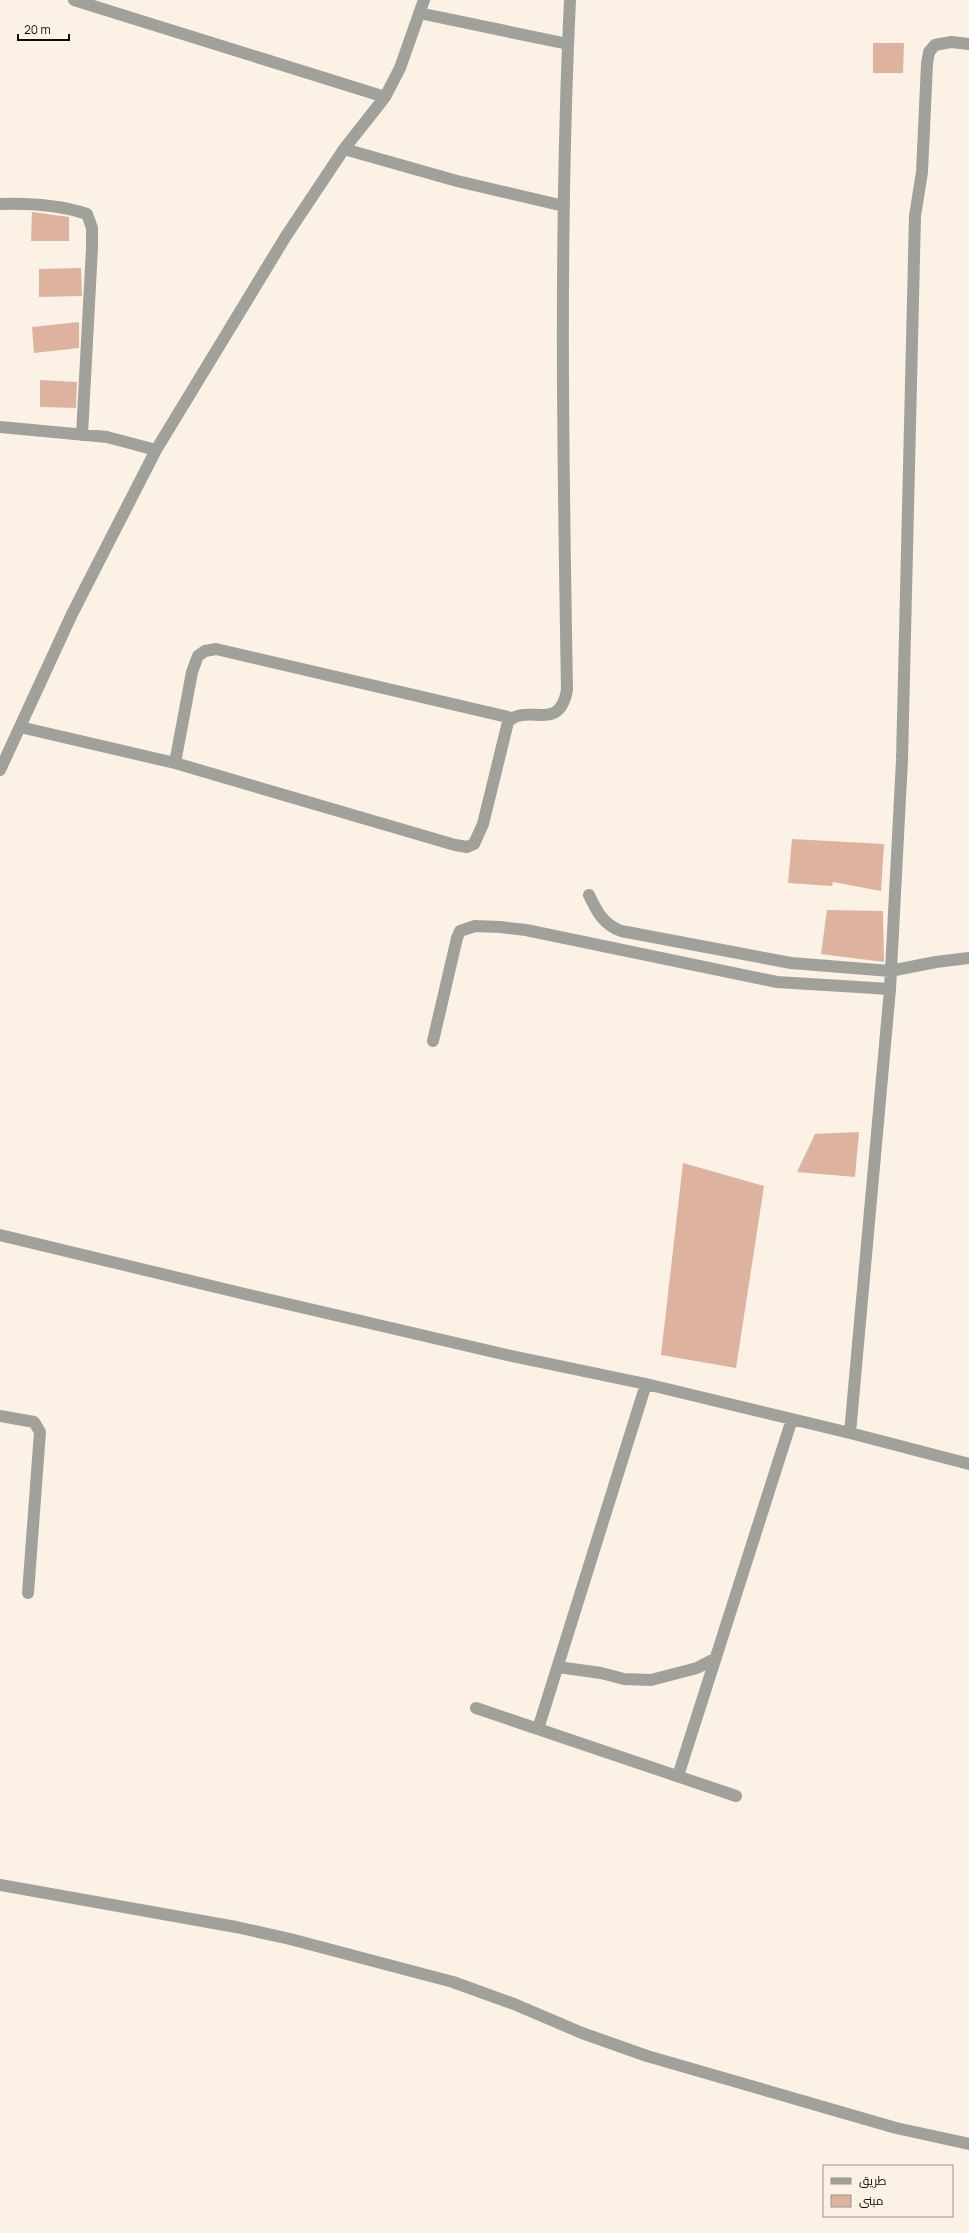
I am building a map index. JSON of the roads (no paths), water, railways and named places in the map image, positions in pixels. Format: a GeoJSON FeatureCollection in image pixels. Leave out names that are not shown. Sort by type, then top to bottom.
{"type":"FeatureCollection","features":[{"type":"Feature","properties":{"kind":"street"},"geometry":{"type":"LineString","coordinates":[[74,0],[385,97]]}},
{"type":"Feature","properties":{"kind":"street"},"geometry":{"type":"LineString","coordinates":[[0,770],[72,614],[156,450],[286,236],[344,149],[385,97],[400,68],[424,0]]}},
{"type":"Feature","properties":{"kind":"street"},"geometry":{"type":"LineString","coordinates":[[175,763],[192,672],[198,656],[204,651],[216,649],[512,718],[555,713],[565,699],[562,449],[564,206],[570,0]]}},
{"type":"Feature","properties":{"kind":"street"},"geometry":{"type":"LineString","coordinates":[[420,13],[568,44]]}},
{"type":"Feature","properties":{"kind":"street"},"geometry":{"type":"LineString","coordinates":[[850,1433],[890,989],[902,760],[916,216],[922,172],[927,64],[929,52],[935,44],[951,42],[969,44]]}},
{"type":"Feature","properties":{"kind":"street"},"geometry":{"type":"LineString","coordinates":[[344,149],[457,181],[564,206]]}},
{"type":"Feature","properties":{"kind":"street"},"geometry":{"type":"LineString","coordinates":[[0,204],[33,205],[72,210],[87,214],[90,219],[92,248],[82,435]]}},
{"type":"Feature","properties":{"kind":"street"},"geometry":{"type":"LineString","coordinates":[[0,427],[107,437],[156,450]]}},
{"type":"Feature","properties":{"kind":"street"},"geometry":{"type":"LineString","coordinates":[[20,727],[175,763],[467,847],[474,844],[479,835],[506,728],[512,718]]}},
{"type":"Feature","properties":{"kind":"street"},"geometry":{"type":"LineString","coordinates":[[589,895],[602,920],[610,927],[621,931],[791,962],[890,971],[936,962],[969,958]]}},
{"type":"Feature","properties":{"kind":"street"},"geometry":{"type":"LineString","coordinates":[[433,1041],[456,938],[460,931],[475,926],[526,930],[777,982],[890,989]]}},
{"type":"Feature","properties":{"kind":"street"},"geometry":{"type":"LineString","coordinates":[[0,1235],[249,1296],[507,1355],[646,1384],[850,1433],[969,1464]]}},
{"type":"Feature","properties":{"kind":"street"},"geometry":{"type":"LineString","coordinates":[[538,1729],[646,1384]]}},
{"type":"Feature","properties":{"kind":"street"},"geometry":{"type":"LineString","coordinates":[[0,1416],[34,1422],[40,1432],[28,1593]]}},
{"type":"Feature","properties":{"kind":"street"},"geometry":{"type":"LineString","coordinates":[[678,1776],[792,1419]]}},
{"type":"Feature","properties":{"kind":"street"},"geometry":{"type":"LineString","coordinates":[[558,1667],[601,1673],[624,1680],[650,1680],[697,1668],[716,1658]]}},
{"type":"Feature","properties":{"kind":"street"},"geometry":{"type":"LineString","coordinates":[[476,1708],[736,1796]]}},
{"type":"Feature","properties":{"kind":"street"},"geometry":{"type":"LineString","coordinates":[[0,1885],[236,1927],[290,1939],[439,1978],[514,2004],[582,2032],[647,2056],[889,2126],[969,2144]]}}]}
